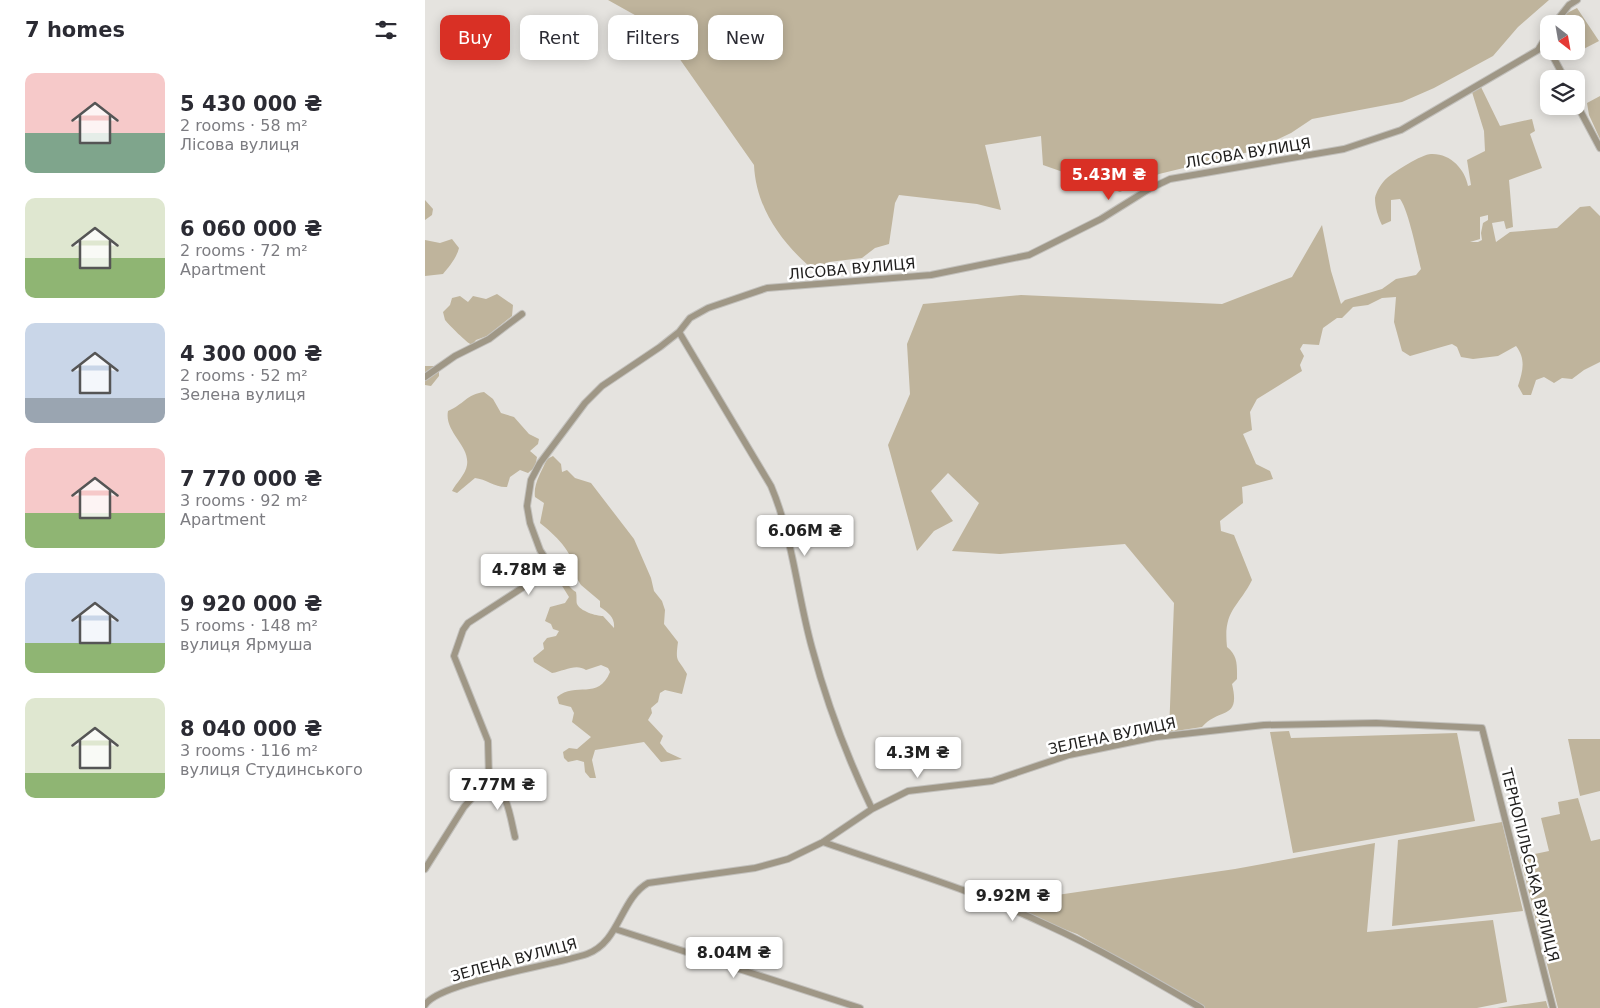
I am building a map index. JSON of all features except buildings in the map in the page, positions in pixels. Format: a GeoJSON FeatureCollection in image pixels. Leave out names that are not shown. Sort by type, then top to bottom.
{"type":"FeatureCollection","features":[{"type":"Feature","properties":{"kind":"street"},"geometry":{"type":"LineString","coordinates":[[1561,15],[1569,5],[1577,0]]}},
{"type":"Feature","properties":{"kind":"street","name":"ЛІСОВА ВУЛИЦЯ"},"geometry":{"type":"LineString","coordinates":[[489,779],[488,741],[454,656],[463,630],[487,609],[539,578],[549,564],[540,550],[527,506],[531,480],[551,448],[585,403],[602,386],[661,347],[679,332],[690,318],[708,308],[767,288],[931,275],[1029,255],[1101,219],[1149,189],[1170,179],[1188,174],[1283,161],[1365,143],[1401,130],[1540,49]]}},
{"type":"Feature","properties":{"kind":"street"},"geometry":{"type":"LineString","coordinates":[[1582,115],[1600,148]]}},
{"type":"Feature","properties":{"kind":"street"},"geometry":{"type":"LineString","coordinates":[[425,377],[455,356],[489,339],[522,314]]}},
{"type":"Feature","properties":{"kind":"street"},"geometry":{"type":"LineString","coordinates":[[679,332],[771,486],[781,509],[793,553],[812,647],[852,768],[872,809]]}},
{"type":"Feature","properties":{"kind":"street","name":"ЗЕЛЕНА ВУЛИЦЯ"},"geometry":{"type":"LineString","coordinates":[[425,1003],[451,988],[511,972],[560,963],[590,953],[605,942],[615,929],[637,890],[648,883],[755,868],[787,859],[823,842],[872,809],[908,791],[992,780],[1069,755],[1156,737],[1264,725],[1376,723],[1482,728]]}},
{"type":"Feature","properties":{"kind":"street","name":"ТЕРНОПІЛЬСЬКА ВУЛИЦЯ"},"geometry":{"type":"LineString","coordinates":[[1482,728],[1553,1008]]}},
{"type":"Feature","properties":{"kind":"street"},"geometry":{"type":"LineString","coordinates":[[425,869],[464,807],[489,779],[498,785],[505,799],[515,837]]}},
{"type":"Feature","properties":{"kind":"street"},"geometry":{"type":"LineString","coordinates":[[823,842],[993,902],[1047,924],[1126,964],[1201,1008]]}},
{"type":"Feature","properties":{"kind":"street"},"geometry":{"type":"LineString","coordinates":[[615,929],[860,1008]]}},
{"type":"Feature","properties":{"kind":"shaded area"},"geometry":{"type":"Polygon","coordinates":[[[608,0],[1549,0],[1518,27],[1493,56],[1434,88],[1402,102],[1312,119],[1291,133],[1253,151],[1159,174],[1120,192],[1043,165],[1041,136],[985,145],[1001,210],[977,204],[899,195],[895,203],[889,244],[875,248],[862,258],[829,262],[816,272],[782,238],[773,225],[760,196],[754,165],[680,60],[698,60],[698,15],[635,15],[608,0]]]}},
{"type":"Feature","properties":{"kind":"shaded area"},"geometry":{"type":"Polygon","coordinates":[[[1577,8],[1582,15],[1563,15],[1577,8]]]}},
{"type":"Feature","properties":{"kind":"shaded area"},"geometry":{"type":"Polygon","coordinates":[[[1585,20],[1599,41],[1585,48],[1585,20]]]}},
{"type":"Feature","properties":{"kind":"shaded area"},"geometry":{"type":"Polygon","coordinates":[[[1481,87],[1500,126],[1532,119],[1535,131],[1530,134],[1542,168],[1509,180],[1513,227],[1506,229],[1504,221],[1492,223],[1496,242],[1510,232],[1557,228],[1580,207],[1590,206],[1600,216],[1600,362],[1572,379],[1562,378],[1554,383],[1544,377],[1536,380],[1531,395],[1523,395],[1518,386],[1522,370],[1522,360],[1516,346],[1498,356],[1473,359],[1461,357],[1457,347],[1452,344],[1410,356],[1402,351],[1394,322],[1396,297],[1382,298],[1368,305],[1353,307],[1342,318],[1337,318],[1323,328],[1319,345],[1303,344],[1300,349],[1304,356],[1300,365],[1302,371],[1257,399],[1250,412],[1252,430],[1243,434],[1256,464],[1270,471],[1273,479],[1242,487],[1243,503],[1220,521],[1221,531],[1234,535],[1252,580],[1229,617],[1227,625],[1227,647],[1235,657],[1237,669],[1237,679],[1232,684],[1234,704],[1231,709],[1215,717],[1202,727],[1169,732],[1174,603],[1125,544],[1000,554],[952,551],[979,503],[948,473],[931,491],[953,521],[934,531],[917,551],[888,445],[910,394],[907,344],[923,304],[1021,295],[1222,304],[1292,277],[1322,225],[1331,271],[1341,304],[1345,300],[1382,289],[1396,279],[1416,275],[1421,269],[1409,221],[1400,199],[1391,200],[1391,221],[1382,225],[1375,198],[1379,187],[1391,175],[1402,168],[1415,160],[1431,154],[1438,154],[1450,159],[1464,174],[1468,186],[1471,185],[1467,160],[1485,151],[1484,131],[1472,92],[1481,87]],[[1488,215],[1480,217],[1480,239],[1470,242],[1482,240],[1483,223],[1488,220],[1488,215]]]}},
{"type":"Feature","properties":{"kind":"shaded area"},"geometry":{"type":"Polygon","coordinates":[[[1600,96],[1600,139],[1589,115],[1587,103],[1600,96]]]}},
{"type":"Feature","properties":{"kind":"shaded area"},"geometry":{"type":"Polygon","coordinates":[[[425,200],[433,209],[432,215],[425,220],[425,200]]]}},
{"type":"Feature","properties":{"kind":"shaded area"},"geometry":{"type":"Polygon","coordinates":[[[452,239],[459,248],[457,255],[450,265],[443,274],[425,276],[425,240],[440,243],[452,239]]]}},
{"type":"Feature","properties":{"kind":"shaded area"},"geometry":{"type":"Polygon","coordinates":[[[497,294],[513,305],[512,316],[487,336],[476,340],[472,345],[462,338],[445,320],[443,312],[450,305],[452,298],[460,296],[468,302],[473,296],[486,299],[497,294]]]}},
{"type":"Feature","properties":{"kind":"shaded area"},"geometry":{"type":"Polygon","coordinates":[[[425,366],[434,366],[439,371],[439,376],[431,386],[425,385],[425,366]]]}},
{"type":"Feature","properties":{"kind":"shaded area"},"geometry":{"type":"Polygon","coordinates":[[[484,392],[493,399],[501,413],[514,417],[529,434],[539,439],[538,444],[530,451],[537,457],[535,467],[528,473],[520,470],[510,477],[507,487],[475,478],[457,493],[452,491],[465,472],[467,458],[450,425],[448,411],[469,397],[484,392]]]}},
{"type":"Feature","properties":{"kind":"shaded area"},"geometry":{"type":"Polygon","coordinates":[[[553,456],[561,464],[562,472],[567,470],[575,478],[591,483],[634,539],[651,578],[654,591],[662,601],[665,610],[664,624],[678,642],[677,657],[687,674],[682,694],[665,690],[660,693],[658,702],[651,708],[652,713],[648,720],[663,736],[660,743],[667,752],[682,759],[661,762],[644,742],[595,750],[592,760],[596,778],[590,778],[585,772],[584,762],[577,760],[568,762],[564,758],[563,752],[569,748],[577,749],[591,737],[572,722],[574,713],[571,707],[559,704],[557,697],[572,690],[599,686],[605,681],[610,672],[608,668],[601,665],[586,670],[574,667],[552,673],[534,662],[533,658],[544,649],[543,643],[547,638],[556,636],[559,631],[553,629],[551,624],[545,621],[550,607],[565,603],[569,597],[551,568],[559,572],[576,592],[577,603],[581,609],[603,616],[614,628],[614,624],[611,616],[600,607],[600,601],[581,585],[574,574],[572,559],[568,552],[552,533],[540,523],[544,503],[535,497],[535,487],[547,459],[553,456]]]}},
{"type":"Feature","properties":{"kind":"shaded area"},"geometry":{"type":"Polygon","coordinates":[[[1289,731],[1291,738],[1457,733],[1475,821],[1293,853],[1270,732],[1289,731]]]}},
{"type":"Feature","properties":{"kind":"shaded area"},"geometry":{"type":"Polygon","coordinates":[[[1568,739],[1600,739],[1600,791],[1580,796],[1568,739]]]}},
{"type":"Feature","properties":{"kind":"shaded area"},"geometry":{"type":"Polygon","coordinates":[[[1578,798],[1591,841],[1600,839],[1600,1008],[1558,1008],[1520,857],[1549,851],[1541,818],[1560,814],[1558,802],[1578,798]]]}},
{"type":"Feature","properties":{"kind":"shaded area"},"geometry":{"type":"Polygon","coordinates":[[[1502,822],[1523,911],[1392,926],[1398,840],[1502,822]]]}},
{"type":"Feature","properties":{"kind":"shaded area"},"geometry":{"type":"Polygon","coordinates":[[[1375,843],[1367,932],[1493,920],[1507,1002],[1477,1008],[1205,1008],[1077,934],[1003,906],[1002,903],[1235,869],[1375,843]]]}},
{"type":"Feature","properties":{"kind":"shaded area"},"geometry":{"type":"Polygon","coordinates":[[[1546,1001],[1548,1008],[1497,1008],[1546,1001]]]}}]}
